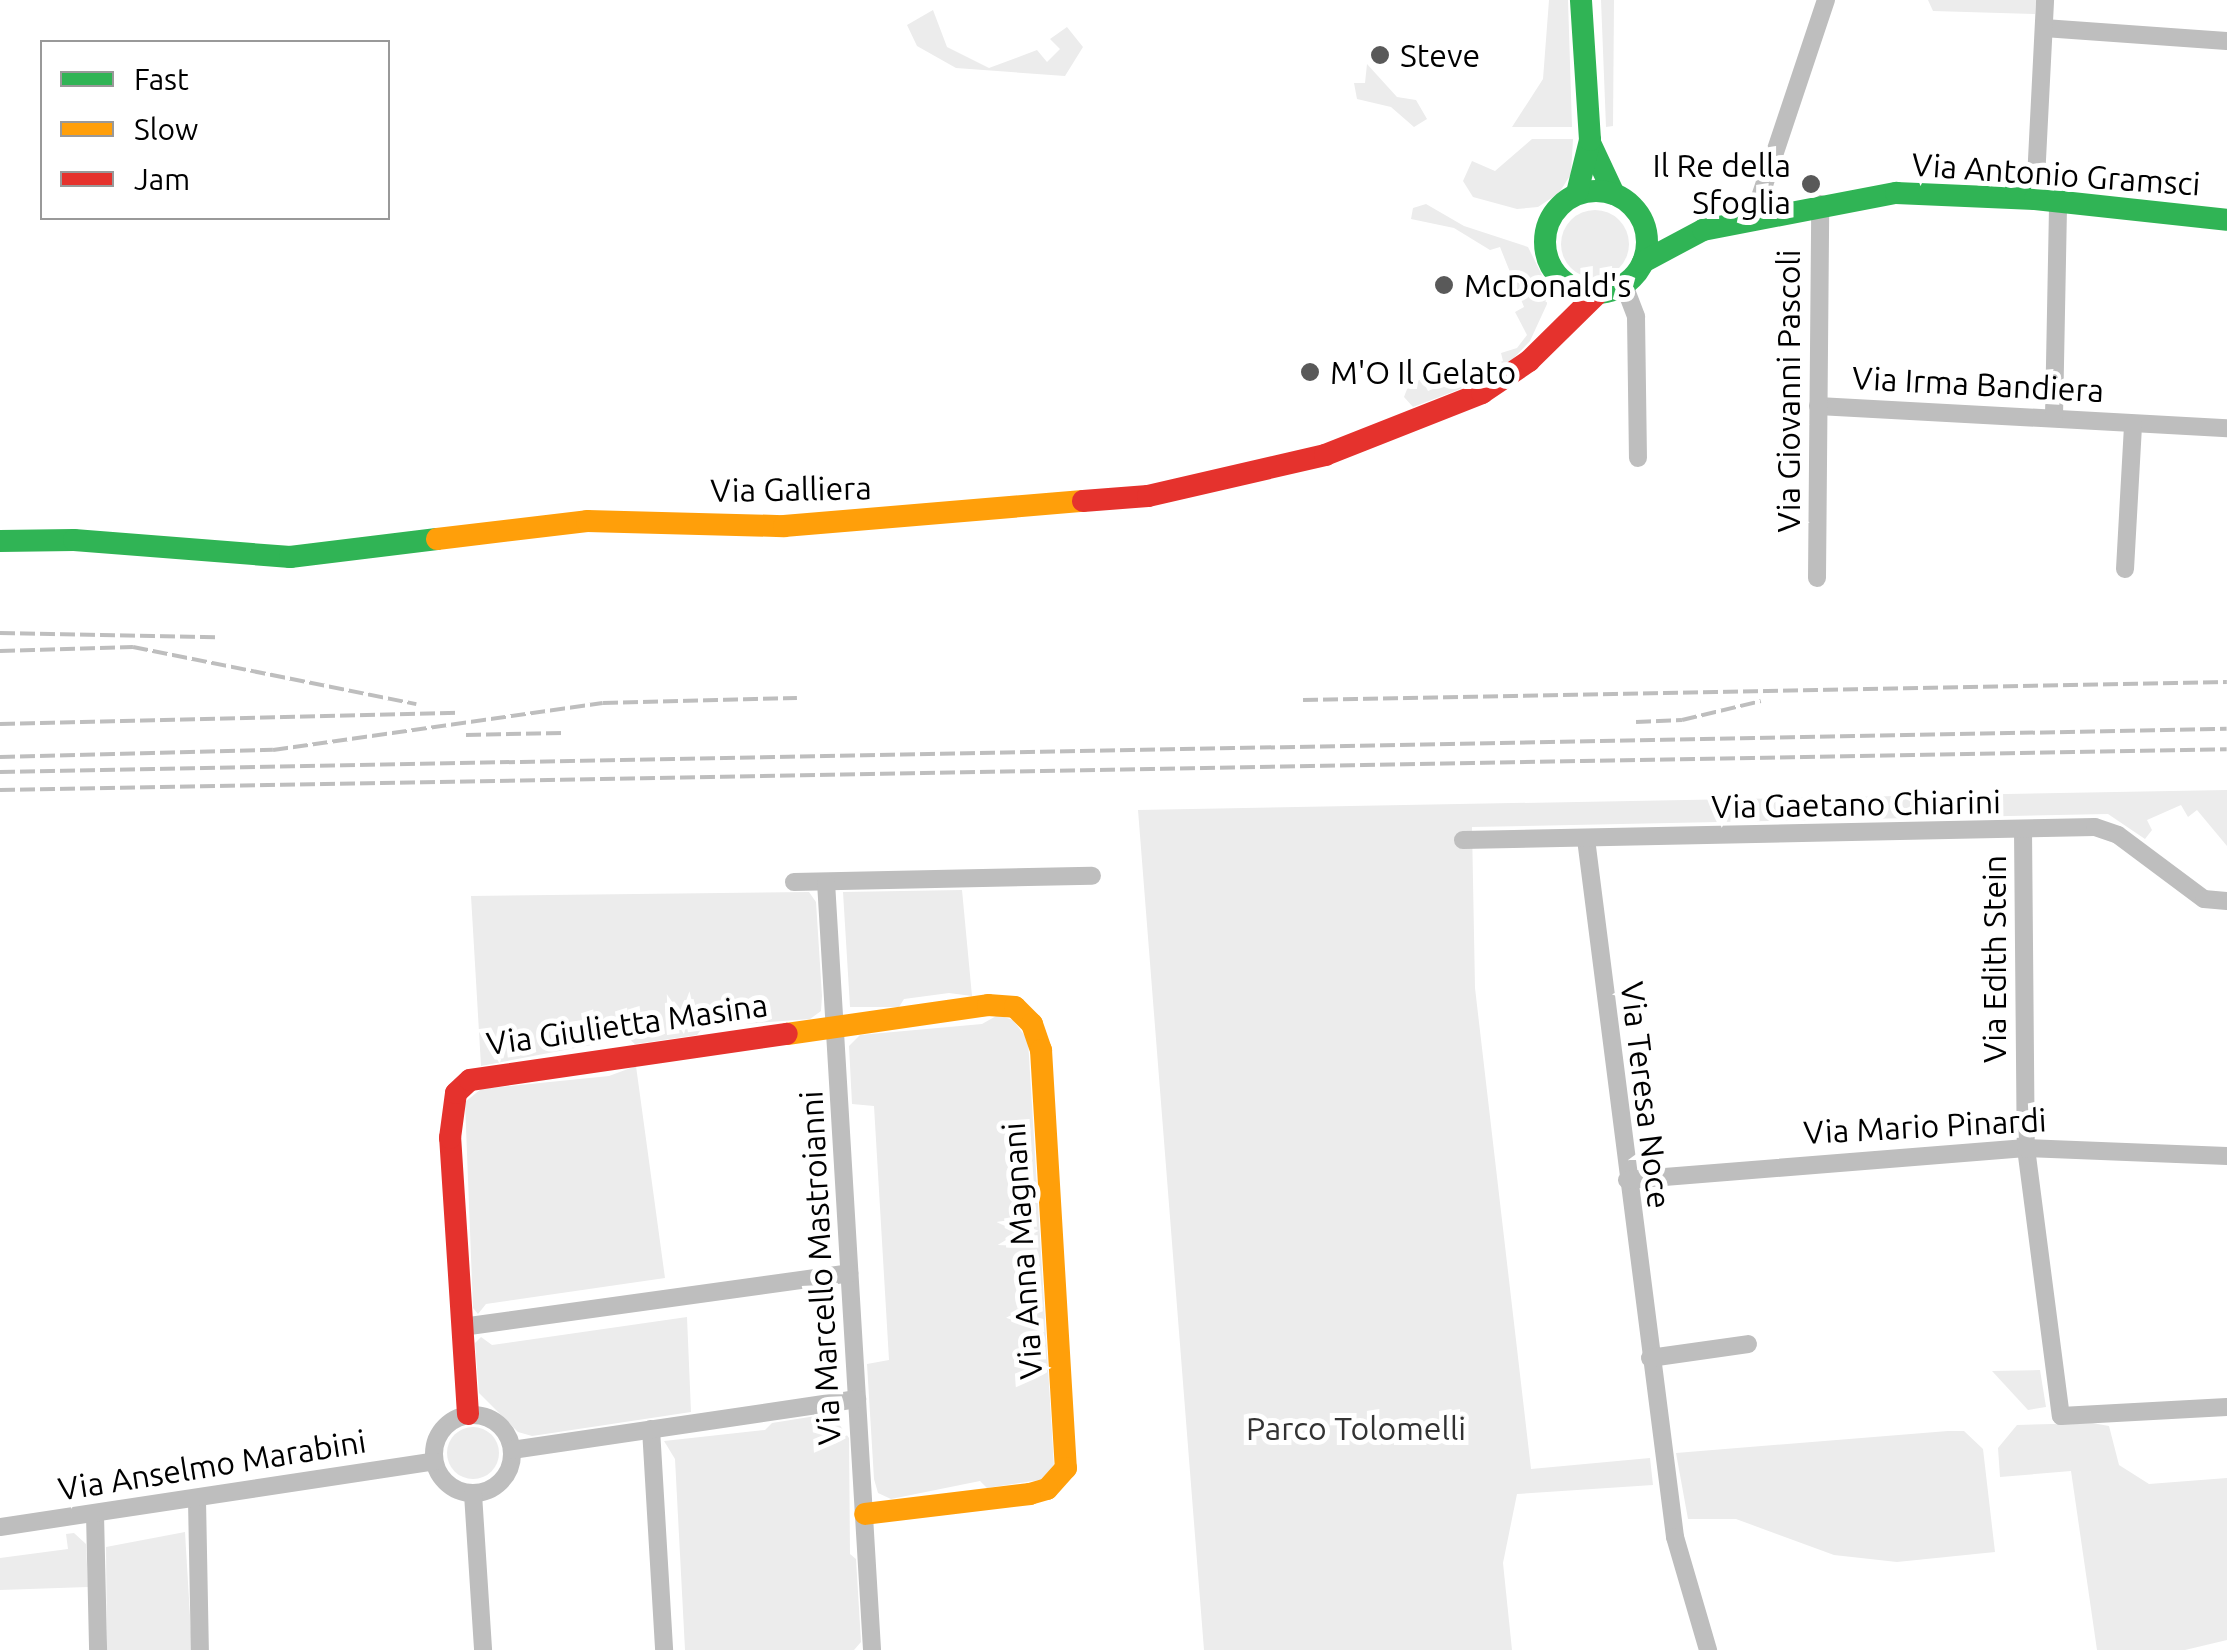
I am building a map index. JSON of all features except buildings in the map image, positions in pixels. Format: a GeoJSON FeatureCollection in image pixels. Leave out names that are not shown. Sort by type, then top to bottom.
{"type":"FeatureCollection","features":[{"type":"Feature","properties":{"kind":"main road"},"geometry":{"type":"LineString","coordinates":[[1581,0],[1590,140],[1577,194],[1547,224],[1544,250],[1553,271],[1565,284],[1597,294],[1624,285],[1643,262],[1646,234],[1640,216],[1614,194],[1590,140]]}},
{"type":"Feature","properties":{"kind":"main road","name":"Via Antonio Gramsci"},"geometry":{"type":"LineString","coordinates":[[1643,262],[1703,230],[1820,204],[1896,193],[2046,200],[2227,220]]}},
{"type":"Feature","properties":{"kind":"main road"},"geometry":{"type":"LineString","coordinates":[[1577,194],[1614,194]]}},
{"type":"Feature","properties":{"kind":"main road","name":"Via Antonio Gramsci"},"geometry":{"type":"LineString","coordinates":[[1640,216],[1703,230]]}},
{"type":"Feature","properties":{"kind":"main road"},"geometry":{"type":"LineString","coordinates":[[1549,340],[1553,271]]}},
{"type":"Feature","properties":{"kind":"main road","name":"Via Galliera"},"geometry":{"type":"LineString","coordinates":[[0,541],[74,540],[290,556],[586,521],[784,526],[1072,507],[1194,488],[1325,456],[1482,392],[1549,340],[1597,294]]}},
{"type":"Feature","properties":{"kind":"main road","name":"Via Anna Magnani"},"geometry":{"type":"LineString","coordinates":[[835,1027],[1002,1004],[1032,1024],[1041,1050],[1068,1434],[1066,1468],[1047,1489],[865,1514]]}},
{"type":"Feature","properties":{"kind":"main road","name":"Via Giulietta Masina"},"geometry":{"type":"LineString","coordinates":[[468,1414],[450,1138],[456,1093],[470,1080],[835,1027]]}},
{"type":"Feature","properties":{"kind":"street"},"geometry":{"type":"LineString","coordinates":[[1754,218],[1826,0]]}},
{"type":"Feature","properties":{"kind":"street"},"geometry":{"type":"LineString","coordinates":[[2045,0],[2046,200],[2054,416]]}},
{"type":"Feature","properties":{"kind":"street"},"geometry":{"type":"LineString","coordinates":[[2044,28],[2227,41]]}},
{"type":"Feature","properties":{"kind":"street","name":"Via Giovanni Pascoli"},"geometry":{"type":"LineString","coordinates":[[1817,578],[1820,204]]}},
{"type":"Feature","properties":{"kind":"street"},"geometry":{"type":"LineString","coordinates":[[1624,285],[1636,317],[1638,458]]}},
{"type":"Feature","properties":{"kind":"street","name":"Via Irma Bandiera"},"geometry":{"type":"LineString","coordinates":[[1818,406],[2227,428]]}},
{"type":"Feature","properties":{"kind":"street","name":"Via Irma Bandiera"},"geometry":{"type":"LineString","coordinates":[[2125,569],[2133,424]]}},
{"type":"Feature","properties":{"kind":"street","name":"Via Gaetano Chiarini"},"geometry":{"type":"LineString","coordinates":[[1463,840],[2107,829],[2192,892],[2227,901]]}},
{"type":"Feature","properties":{"kind":"street","name":"Via Edith Stein"},"geometry":{"type":"LineString","coordinates":[[2023,830],[2026,1148],[2061,1416],[2227,1407]]}},
{"type":"Feature","properties":{"kind":"street","name":"Via Teresa Noce"},"geometry":{"type":"LineString","coordinates":[[1586,839],[1674,1537],[1704,1647]]}},
{"type":"Feature","properties":{"kind":"street"},"geometry":{"type":"LineString","coordinates":[[794,882],[1092,876]]}},
{"type":"Feature","properties":{"kind":"street","name":"Via Marcello Mastroianni"},"geometry":{"type":"LineString","coordinates":[[826,882],[872,1650]]}},
{"type":"Feature","properties":{"kind":"street","name":"Via Mario Pinardi"},"geometry":{"type":"LineString","coordinates":[[1626,1180],[2026,1148],[2227,1156]]}},
{"type":"Feature","properties":{"kind":"street"},"geometry":{"type":"LineString","coordinates":[[462,1327],[850,1273]]}},
{"type":"Feature","properties":{"kind":"street"},"geometry":{"type":"LineString","coordinates":[[1650,1358],[1748,1344]]}},
{"type":"Feature","properties":{"kind":"street"},"geometry":{"type":"LineString","coordinates":[[512,1450],[857,1399]]}},
{"type":"Feature","properties":{"kind":"street"},"geometry":{"type":"LineString","coordinates":[[468,1414],[495,1421],[512,1450],[506,1476],[473,1494],[451,1487],[434,1462],[444,1426],[468,1414]]}},
{"type":"Feature","properties":{"kind":"street"},"geometry":{"type":"LineString","coordinates":[[651,1429],[664,1650]]}},
{"type":"Feature","properties":{"kind":"street","name":"Via Anselmo Marabini"},"geometry":{"type":"LineString","coordinates":[[0,1527],[434,1462]]}},
{"type":"Feature","properties":{"kind":"street"},"geometry":{"type":"LineString","coordinates":[[473,1494],[482,1650]]}},
{"type":"Feature","properties":{"kind":"street"},"geometry":{"type":"LineString","coordinates":[[197,1500],[200,1650]]}},
{"type":"Feature","properties":{"kind":"street"},"geometry":{"type":"LineString","coordinates":[[94,1514],[98,1650]]}},
{"type":"Feature","properties":{"kind":"green space"},"geometry":{"type":"Polygon","coordinates":[[[1549,0],[1568,0],[1572,127],[1512,127],[1543,79],[1549,0]]]}},
{"type":"Feature","properties":{"kind":"green space"},"geometry":{"type":"Polygon","coordinates":[[[1601,0],[1614,0],[1613,126],[1606,127],[1601,0]]]}},
{"type":"Feature","properties":{"kind":"green space"},"geometry":{"type":"Polygon","coordinates":[[[1928,0],[2036,0],[2035,14],[1933,11],[1928,0]]]}},
{"type":"Feature","properties":{"kind":"green space"},"geometry":{"type":"Polygon","coordinates":[[[933,10],[947,47],[989,68],[1037,50],[1047,62],[1060,49],[1050,39],[1067,27],[1083,47],[1065,76],[956,68],[917,46],[907,25],[933,10]]]}},
{"type":"Feature","properties":{"kind":"green space"},"geometry":{"type":"Polygon","coordinates":[[[1367,64],[1397,97],[1416,100],[1427,119],[1414,127],[1391,107],[1357,99],[1354,83],[1365,83],[1367,64]]]}},
{"type":"Feature","properties":{"kind":"green space"},"geometry":{"type":"Polygon","coordinates":[[[1532,139],[1573,139],[1571,174],[1559,193],[1538,207],[1517,209],[1473,197],[1463,181],[1472,161],[1495,171],[1532,139]]]}},
{"type":"Feature","properties":{"kind":"green space"},"geometry":{"type":"Polygon","coordinates":[[[1426,204],[1464,226],[1528,247],[1545,281],[1547,304],[1530,341],[1489,378],[1413,407],[1404,397],[1409,384],[1422,379],[1428,391],[1503,361],[1501,353],[1517,348],[1527,335],[1515,312],[1524,307],[1500,247],[1490,250],[1454,228],[1411,219],[1413,208],[1426,204]]]}},
{"type":"Feature","properties":{"kind":"green space"},"geometry":{"type":"Polygon","coordinates":[[[1595,210],[1608,212],[1619,220],[1627,231],[1627,257],[1619,268],[1608,276],[1595,278],[1582,276],[1571,268],[1563,257],[1561,244],[1563,231],[1571,220],[1582,212],[1595,210]]]}},
{"type":"Feature","properties":{"kind":"green space","name":"Parco Tolomelli"},"geometry":{"type":"Polygon","coordinates":[[[2227,790],[2227,846],[2197,810],[2188,817],[2181,805],[2147,820],[2152,830],[2145,839],[2108,814],[1472,827],[1475,988],[1531,1469],[1650,1458],[1653,1485],[1517,1494],[1503,1563],[1512,1650],[1204,1650],[1138,810],[2227,790]]]}},
{"type":"Feature","properties":{"kind":"green space"},"geometry":{"type":"Polygon","coordinates":[[[962,890],[972,996],[949,993],[904,999],[899,1007],[850,1007],[843,892],[962,890]]]}},
{"type":"Feature","properties":{"kind":"green space"},"geometry":{"type":"Polygon","coordinates":[[[809,892],[816,902],[822,996],[821,1011],[810,1019],[703,1027],[697,1035],[635,1044],[628,1038],[481,1066],[471,896],[809,892]]]}},
{"type":"Feature","properties":{"kind":"green space"},"geometry":{"type":"Polygon","coordinates":[[[998,1015],[1013,1020],[1028,1040],[1054,1466],[1040,1480],[987,1488],[980,1481],[891,1499],[878,1493],[874,1479],[867,1364],[889,1360],[874,1106],[852,1104],[849,1046],[860,1035],[982,1024],[998,1015]]]}},
{"type":"Feature","properties":{"kind":"green space"},"geometry":{"type":"Polygon","coordinates":[[[636,1066],[665,1278],[486,1304],[478,1314],[473,1308],[465,1102],[481,1089],[609,1076],[636,1066]]]}},
{"type":"Feature","properties":{"kind":"green space"},"geometry":{"type":"Polygon","coordinates":[[[687,1317],[691,1412],[532,1436],[518,1432],[479,1393],[475,1343],[481,1337],[492,1345],[687,1317]]]}},
{"type":"Feature","properties":{"kind":"green space"},"geometry":{"type":"Polygon","coordinates":[[[2040,1370],[2046,1407],[2028,1410],[1992,1371],[2040,1370]]]}},
{"type":"Feature","properties":{"kind":"green space"},"geometry":{"type":"Polygon","coordinates":[[[822,1415],[836,1420],[849,1438],[850,1554],[856,1559],[861,1642],[854,1650],[685,1650],[675,1459],[664,1441],[765,1430],[772,1423],[822,1415]]]}},
{"type":"Feature","properties":{"kind":"green space"},"geometry":{"type":"Polygon","coordinates":[[[2017,1425],[2109,1426],[2119,1465],[2149,1484],[2227,1478],[2227,1640],[2185,1650],[2097,1650],[2071,1471],[2000,1477],[1998,1448],[2017,1425]]]}},
{"type":"Feature","properties":{"kind":"green space"},"geometry":{"type":"Polygon","coordinates":[[[473,1427],[491,1435],[499,1453],[491,1471],[473,1479],[455,1471],[447,1453],[455,1435],[473,1427]]]}},
{"type":"Feature","properties":{"kind":"green space"},"geometry":{"type":"Polygon","coordinates":[[[1964,1431],[1983,1449],[1995,1552],[1897,1562],[1834,1555],[1736,1519],[1688,1519],[1676,1453],[1964,1431]]]}},
{"type":"Feature","properties":{"kind":"green space"},"geometry":{"type":"Polygon","coordinates":[[[185,1532],[192,1650],[107,1650],[106,1547],[185,1532]]]}},
{"type":"Feature","properties":{"kind":"green space"},"geometry":{"type":"Polygon","coordinates":[[[74,1533],[86,1544],[88,1587],[0,1590],[0,1558],[68,1549],[66,1534],[74,1533]]]}},
{"type":"Feature","properties":{"kind":"railway"},"geometry":{"type":"LineString","coordinates":[[0,633],[216,637]]}},
{"type":"Feature","properties":{"kind":"railway"},"geometry":{"type":"LineString","coordinates":[[0,651],[133,647],[416,704]]}},
{"type":"Feature","properties":{"kind":"railway"},"geometry":{"type":"LineString","coordinates":[[1303,700],[2227,682]]}},
{"type":"Feature","properties":{"kind":"railway"},"geometry":{"type":"LineString","coordinates":[[0,757],[273,750],[603,703],[797,698]]}},
{"type":"Feature","properties":{"kind":"railway"},"geometry":{"type":"LineString","coordinates":[[1636,722],[1682,720],[1761,701]]}},
{"type":"Feature","properties":{"kind":"railway"},"geometry":{"type":"LineString","coordinates":[[0,724],[459,713]]}},
{"type":"Feature","properties":{"kind":"railway"},"geometry":{"type":"LineString","coordinates":[[0,772],[2227,729]]}},
{"type":"Feature","properties":{"kind":"railway"},"geometry":{"type":"LineString","coordinates":[[466,735],[563,733]]}},
{"type":"Feature","properties":{"kind":"railway"},"geometry":{"type":"LineString","coordinates":[[0,790],[2227,749]]}},
{"type":"Feature","properties":{"kind":"traffic: fast"},"geometry":{"type":"LineString","coordinates":[[1577,193],[1590,140],[1581,0]]}},
{"type":"Feature","properties":{"kind":"traffic: fast"},"geometry":{"type":"LineString","coordinates":[[1591,145],[1614,194]]}},
{"type":"Feature","properties":{"kind":"traffic: fast"},"geometry":{"type":"LineString","coordinates":[[1596,191],[1625,199],[1639,213],[1647,242],[1639,271],[1625,285],[1596,293],[1567,285],[1553,271],[1545,242],[1553,213],[1567,199],[1596,191]]}},
{"type":"Feature","properties":{"kind":"traffic: fast"},"geometry":{"type":"LineString","coordinates":[[1643,262],[1703,230],[1896,193],[2035,199],[2227,220]]}},
{"type":"Feature","properties":{"kind":"traffic: fast"},"geometry":{"type":"LineString","coordinates":[[0,541],[74,540],[290,557],[437,539]]}},
{"type":"Feature","properties":{"kind":"traffic: slow"},"geometry":{"type":"LineString","coordinates":[[437,539],[587,521],[784,526],[1083,501]]}},
{"type":"Feature","properties":{"kind":"traffic: slow"},"geometry":{"type":"LineString","coordinates":[[787,1034],[988,1005],[1015,1007],[1032,1024],[1041,1050],[1066,1468],[1047,1489],[1030,1494],[865,1514]]}},
{"type":"Feature","properties":{"kind":"traffic: jam"},"geometry":{"type":"LineString","coordinates":[[1083,501],[1148,496],[1325,455],[1482,393],[1529,361],[1597,294]]}},
{"type":"Feature","properties":{"kind":"traffic: jam"},"geometry":{"type":"LineString","coordinates":[[468,1414],[450,1138],[456,1093],[470,1080],[787,1034]]}},
{"type":"Feature","properties":{"kind":"place","name":"Steve"},"geometry":{"type":"Point","coordinates":[1380,55]}},
{"type":"Feature","properties":{"kind":"place","name":"Il Re della Sfoglia"},"geometry":{"type":"Point","coordinates":[1811,184]}},
{"type":"Feature","properties":{"kind":"place","name":"McDonald's"},"geometry":{"type":"Point","coordinates":[1444,285]}},
{"type":"Feature","properties":{"kind":"place","name":"M'O Il Gelato"},"geometry":{"type":"Point","coordinates":[1310,372]}}]}
